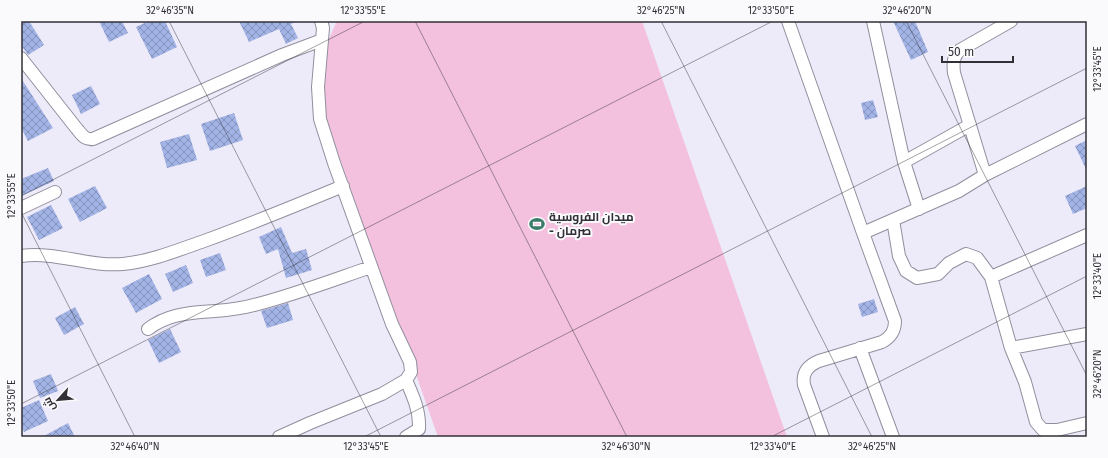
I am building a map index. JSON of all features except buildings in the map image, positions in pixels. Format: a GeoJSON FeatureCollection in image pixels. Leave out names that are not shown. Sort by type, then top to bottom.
{"type":"FeatureCollection","features":[{"type":"Feature","properties":{"kind":"street"},"geometry":{"type":"LineString","coordinates":[[279,437],[370,399],[406,380],[411,372],[410,362],[392,324],[332,157],[320,119],[318,87],[323,28],[321,21]]}},
{"type":"Feature","properties":{"kind":"street"},"geometry":{"type":"LineString","coordinates":[[788,21],[895,321],[895,327],[887,339],[812,364],[806,370],[804,374],[804,385],[823,437]]}},
{"type":"Feature","properties":{"kind":"street"},"geometry":{"type":"LineString","coordinates":[[873,21],[904,162],[919,209]]}},
{"type":"Feature","properties":{"kind":"street"},"geometry":{"type":"LineString","coordinates":[[985,174],[954,73],[953,65],[956,53],[1011,21]]}},
{"type":"Feature","properties":{"kind":"street"},"geometry":{"type":"LineString","coordinates":[[21,58],[85,138],[94,139],[282,55],[322,40]]}},
{"type":"Feature","properties":{"kind":"street"},"geometry":{"type":"LineString","coordinates":[[863,233],[959,191],[985,174],[1087,124]]}},
{"type":"Feature","properties":{"kind":"street"},"geometry":{"type":"LineString","coordinates":[[904,162],[970,125]]}},
{"type":"Feature","properties":{"kind":"street"},"geometry":{"type":"LineString","coordinates":[[21,256],[52,255],[84,262],[108,264],[147,260],[279,213],[343,186]]}},
{"type":"Feature","properties":{"kind":"street"},"geometry":{"type":"LineString","coordinates":[[21,208],[55,192]]}},
{"type":"Feature","properties":{"kind":"street"},"geometry":{"type":"LineString","coordinates":[[893,220],[899,256],[906,270],[917,278],[938,274],[949,263],[966,254],[977,258],[991,277],[1011,348],[1025,382],[1036,422],[1043,430],[1057,430],[1087,423]]}},
{"type":"Feature","properties":{"kind":"street"},"geometry":{"type":"LineString","coordinates":[[991,277],[1072,243],[1087,235]]}},
{"type":"Feature","properties":{"kind":"street"},"geometry":{"type":"LineString","coordinates":[[148,329],[156,323],[172,316],[186,313],[231,310],[256,305],[371,267]]}},
{"type":"Feature","properties":{"kind":"street"},"geometry":{"type":"LineString","coordinates":[[1011,348],[1087,334]]}},
{"type":"Feature","properties":{"kind":"street"},"geometry":{"type":"LineString","coordinates":[[860,348],[893,437]]}},
{"type":"Feature","properties":{"kind":"street"},"geometry":{"type":"LineString","coordinates":[[406,380],[417,405],[420,417],[419,429],[406,437]]}},
{"type":"Feature","properties":{"kind":"shaded area","name":"ميدان الفروسية - صرمان"},"geometry":{"type":"Polygon","coordinates":[[[337,21],[642,21],[787,437],[438,437],[328,125],[322,93],[328,41],[337,21]]]}},
{"type":"Feature","properties":{"kind":"place","name":"ميدان الفروسية - صرمان"},"geometry":{"type":"Point","coordinates":[537,224]}}]}
